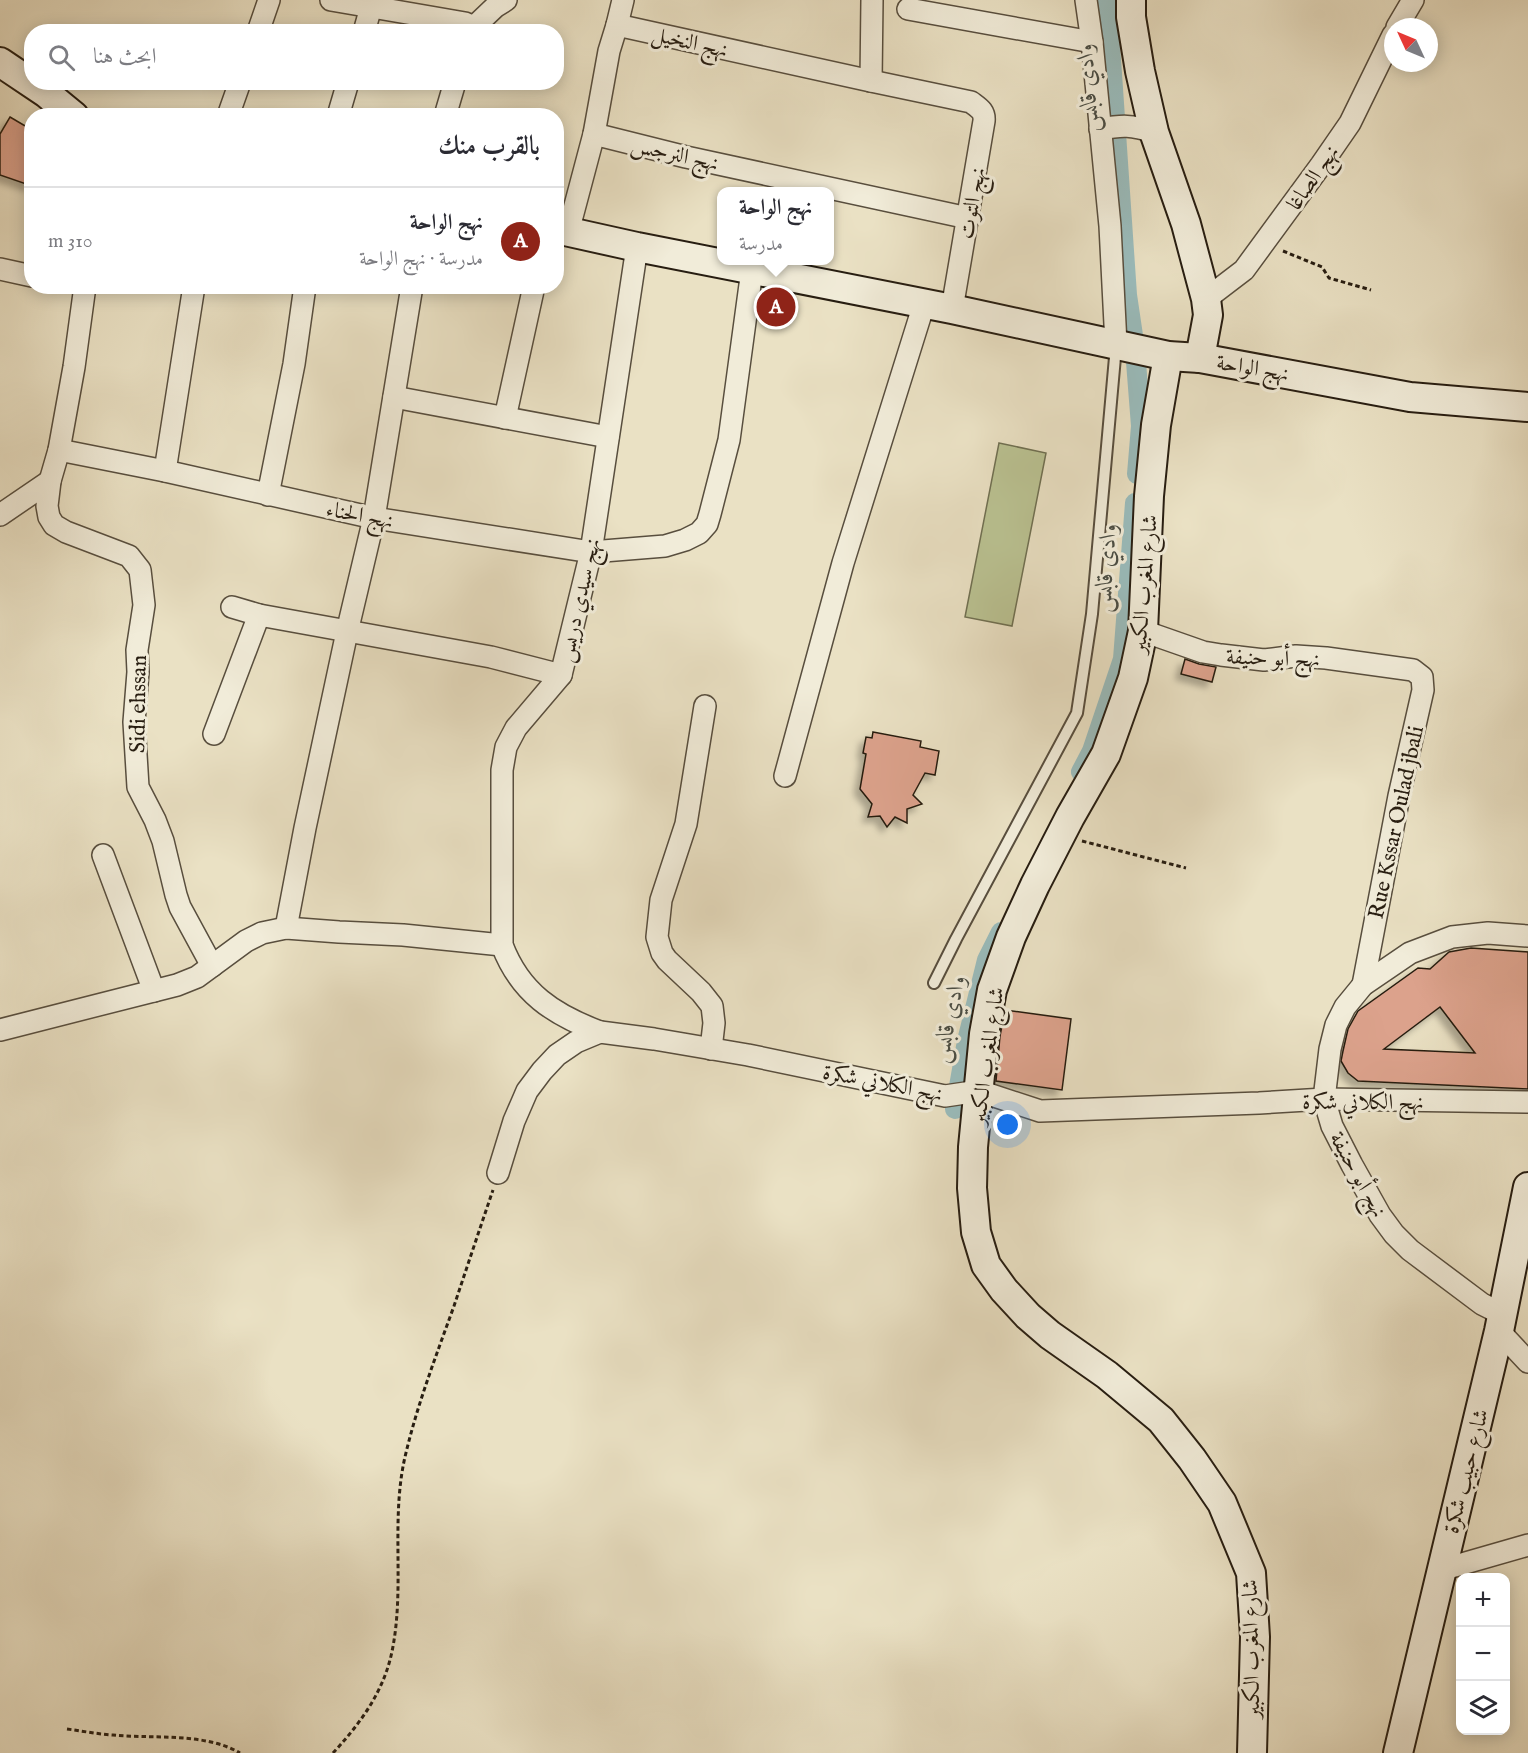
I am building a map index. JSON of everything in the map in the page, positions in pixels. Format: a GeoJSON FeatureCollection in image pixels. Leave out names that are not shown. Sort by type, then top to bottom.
{"type":"FeatureCollection","features":[{"type":"Feature","properties":{"kind":"street"},"geometry":{"type":"LineString","coordinates":[[261,24],[269,0]]}},
{"type":"Feature","properties":{"kind":"street"},"geometry":{"type":"LineString","coordinates":[[331,0],[372,4],[466,24]]}},
{"type":"Feature","properties":{"kind":"street"},"geometry":{"type":"LineString","coordinates":[[478,24],[495,7],[506,0]]}},
{"type":"Feature","properties":{"kind":"street"},"geometry":{"type":"LineString","coordinates":[[564,224],[594,134],[609,51],[622,0]]}},
{"type":"Feature","properties":{"kind":"street"},"geometry":{"type":"LineString","coordinates":[[871,81],[872,0]]}},
{"type":"Feature","properties":{"kind":"street"},"geometry":{"type":"LineString","coordinates":[[1086,0],[1110,226],[1116,344]]}},
{"type":"Feature","properties":{"kind":"street"},"geometry":{"type":"LineString","coordinates":[[1131,0],[1131,17],[1140,71],[1154,132],[1186,224],[1206,298],[1209,315],[1200,358]]}},
{"type":"Feature","properties":{"kind":"street"},"geometry":{"type":"LineString","coordinates":[[1402,18],[1413,0]]}},
{"type":"Feature","properties":{"kind":"street"},"geometry":{"type":"LineString","coordinates":[[366,24],[372,4]]}},
{"type":"Feature","properties":{"kind":"street"},"geometry":{"type":"LineString","coordinates":[[908,9],[1092,42]]}},
{"type":"Feature","properties":{"kind":"street","name":"نهج النخيل"},"geometry":{"type":"LineString","coordinates":[[617,25],[972,102]]}},
{"type":"Feature","properties":{"kind":"street","name":"نهج الصاغا"},"geometry":{"type":"LineString","coordinates":[[1206,298],[1244,270],[1264,243],[1350,123],[1384,53]]}},
{"type":"Feature","properties":{"kind":"street"},"geometry":{"type":"LineString","coordinates":[[0,62],[24,78]]}},
{"type":"Feature","properties":{"kind":"street"},"geometry":{"type":"LineString","coordinates":[[42,90],[64,108]]}},
{"type":"Feature","properties":{"kind":"street"},"geometry":{"type":"LineString","coordinates":[[231,108],[237,90]]}},
{"type":"Feature","properties":{"kind":"street"},"geometry":{"type":"LineString","coordinates":[[340,108],[346,90]]}},
{"type":"Feature","properties":{"kind":"street"},"geometry":{"type":"LineString","coordinates":[[447,108],[453,90]]}},
{"type":"Feature","properties":{"kind":"street","name":"نهج التوت"},"geometry":{"type":"LineString","coordinates":[[952,309],[985,116],[981,109],[972,102]]}},
{"type":"Feature","properties":{"kind":"street"},"geometry":{"type":"LineString","coordinates":[[1100,129],[1133,126],[1154,132]]}},
{"type":"Feature","properties":{"kind":"street","name":"نهج النرجس"},"geometry":{"type":"LineString","coordinates":[[594,134],[825,187]]}},
{"type":"Feature","properties":{"kind":"street","name":"نهج النرجس"},"geometry":{"type":"LineString","coordinates":[[834,189],[968,218]]}},
{"type":"Feature","properties":{"kind":"street","name":"نهج الواحة"},"geometry":{"type":"LineString","coordinates":[[564,230],[717,263]]}},
{"type":"Feature","properties":{"kind":"street","name":"نهج سيدي دريس"},"geometry":{"type":"LineString","coordinates":[[600,1032],[576,1023],[538,999],[509,964],[502,945],[502,770],[506,747],[516,728],[561,675],[591,552],[637,247]]}},
{"type":"Feature","properties":{"kind":"street","name":"نهج الواحة"},"geometry":{"type":"LineString","coordinates":[[727,265],[952,309],[1168,356],[1200,358],[1410,397],[1528,407]]}},
{"type":"Feature","properties":{"kind":"street"},"geometry":{"type":"LineString","coordinates":[[0,269],[24,274]]}},
{"type":"Feature","properties":{"kind":"street","name":"نهج الحناء"},"geometry":{"type":"LineString","coordinates":[[59,450],[165,471],[374,518],[591,552],[665,546],[699,533],[707,524],[729,440],[752,270]]}},
{"type":"Feature","properties":{"kind":"street","name":"Sidi ehssan"},"geometry":{"type":"LineString","coordinates":[[80,294],[74,367],[59,450],[50,481],[47,506],[49,517],[54,525],[66,532],[129,556],[140,570],[144,605],[137,650],[138,672],[134,722],[138,787],[164,841],[180,907],[212,966]]}},
{"type":"Feature","properties":{"kind":"street"},"geometry":{"type":"LineString","coordinates":[[165,471],[193,294]]}},
{"type":"Feature","properties":{"kind":"street"},"geometry":{"type":"LineString","coordinates":[[267,495],[294,364],[304,294]]}},
{"type":"Feature","properties":{"kind":"street"},"geometry":{"type":"LineString","coordinates":[[286,928],[347,632],[374,518],[411,294]]}},
{"type":"Feature","properties":{"kind":"street"},"geometry":{"type":"LineString","coordinates":[[504,418],[532,294]]}},
{"type":"Feature","properties":{"kind":"street"},"geometry":{"type":"LineString","coordinates":[[785,776],[843,563],[924,304]]}},
{"type":"Feature","properties":{"kind":"street","name":"شارع المغرب الكبير"},"geometry":{"type":"LineString","coordinates":[[1168,356],[1156,425],[1149,496],[1143,631],[1133,678],[1106,754],[1060,836],[1011,937],[992,990],[984,1035],[973,1147],[972,1188],[976,1232],[986,1265],[1004,1290],[1028,1316],[1050,1335],[1107,1375],[1161,1420],[1192,1459],[1222,1503],[1251,1573],[1255,1637],[1252,1753]]}},
{"type":"Feature","properties":{"kind":"street"},"geometry":{"type":"LineString","coordinates":[[394,397],[608,437]]}},
{"type":"Feature","properties":{"kind":"street"},"geometry":{"type":"LineString","coordinates":[[0,515],[50,481]]}},
{"type":"Feature","properties":{"kind":"street"},"geometry":{"type":"LineString","coordinates":[[231,607],[259,615],[347,632],[490,657],[561,675]]}},
{"type":"Feature","properties":{"kind":"street"},"geometry":{"type":"LineString","coordinates":[[214,734],[259,615]]}},
{"type":"Feature","properties":{"kind":"street","name":"نهج أبو حنيفة"},"geometry":{"type":"LineString","coordinates":[[1143,631],[1203,652],[1221,655],[1253,659],[1296,656],[1326,658],[1407,670]]}},
{"type":"Feature","properties":{"kind":"street","name":"Rue Kssar Oulad jbali"},"geometry":{"type":"LineString","coordinates":[[1363,985],[1399,796],[1423,690],[1422,677],[1418,673],[1407,670]]}},
{"type":"Feature","properties":{"kind":"street"},"geometry":{"type":"LineString","coordinates":[[705,706],[686,824],[662,900],[657,937],[667,960],[701,992],[712,1006],[714,1023],[711,1049]]}},
{"type":"Feature","properties":{"kind":"street"},"geometry":{"type":"LineString","coordinates":[[103,855],[154,991]]}},
{"type":"Feature","properties":{"kind":"street"},"geometry":{"type":"LineString","coordinates":[[0,1030],[177,985],[197,977],[246,941],[262,933],[286,928],[403,935],[502,945]]}},
{"type":"Feature","properties":{"kind":"street","name":"نهج أبو حنيفة"},"geometry":{"type":"LineString","coordinates":[[1528,936],[1488,933],[1452,937],[1410,954],[1363,985],[1345,1006],[1336,1025],[1330,1048],[1324,1099],[1332,1126],[1352,1165],[1380,1215],[1394,1234],[1410,1250],[1472,1296],[1500,1323],[1528,1362]]}},
{"type":"Feature","properties":{"kind":"street"},"geometry":{"type":"LineString","coordinates":[[498,1173],[514,1121],[527,1091],[558,1055],[576,1042],[600,1032]]}},
{"type":"Feature","properties":{"kind":"street","name":"نهج الكلاني شكرة"},"geometry":{"type":"LineString","coordinates":[[600,1032],[711,1049],[945,1096],[979,1091],[1040,1111],[1324,1099],[1528,1102]]}},
{"type":"Feature","properties":{"kind":"street","name":"شارع حبيب شكرة"},"geometry":{"type":"LineString","coordinates":[[1398,1753],[1500,1323],[1523,1239],[1528,1187]]}},
{"type":"Feature","properties":{"kind":"street"},"geometry":{"type":"LineString","coordinates":[[1440,1570],[1528,1545]]}},
{"type":"Feature","properties":{"kind":"lane"},"geometry":{"type":"LineString","coordinates":[[934,983],[1077,713],[1092,614],[1116,344]]}},
{"type":"Feature","properties":{"kind":"path"},"geometry":{"type":"LineString","coordinates":[[1264,243],[1322,267],[1329,278],[1371,290]]}},
{"type":"Feature","properties":{"kind":"path"},"geometry":{"type":"LineString","coordinates":[[1060,836],[1186,868]]}},
{"type":"Feature","properties":{"kind":"path"},"geometry":{"type":"LineString","coordinates":[[333,1753],[353,1732],[369,1708],[382,1682],[391,1656],[396,1616],[400,1491],[405,1461],[423,1392],[498,1173]]}},
{"type":"Feature","properties":{"kind":"path"},"geometry":{"type":"LineString","coordinates":[[67,1729],[112,1735],[198,1740],[217,1743],[240,1753]]}},
{"type":"Feature","properties":{"kind":"green space"},"geometry":{"type":"Polygon","coordinates":[[[999,443],[1046,453],[1012,626],[965,617],[999,443]]]}},
{"type":"Feature","properties":{"kind":"building"},"geometry":{"type":"Polygon","coordinates":[[[10,117],[24,125],[24,183],[0,175],[0,134],[10,117]]]}},
{"type":"Feature","properties":{"kind":"building"},"geometry":{"type":"Polygon","coordinates":[[[1185,659],[1216,667],[1212,682],[1181,674],[1185,659]]]}},
{"type":"Feature","properties":{"kind":"building"},"geometry":{"type":"Polygon","coordinates":[[[873,732],[921,741],[920,747],[939,751],[935,775],[925,773],[913,795],[922,804],[907,809],[907,823],[895,817],[887,827],[880,816],[868,817],[872,804],[860,789],[866,754],[863,753],[866,737],[872,738],[873,732]]]}},
{"type":"Feature","properties":{"kind":"building"},"geometry":{"type":"Polygon","coordinates":[[[1471,948],[1528,952],[1528,1089],[1358,1081],[1348,1073],[1341,1061],[1348,1029],[1358,1011],[1418,968],[1430,969],[1449,952],[1471,948]],[[1440,1007],[1384,1049],[1475,1053],[1440,1007]]]}},
{"type":"Feature","properties":{"kind":"building"},"geometry":{"type":"Polygon","coordinates":[[[1005,1010],[1071,1019],[1062,1090],[996,1081],[1005,1010]]]}},
{"type":"Feature","properties":{"kind":"waterway","name":"وادي قابس"},"geometry":{"type":"LineString","coordinates":[[1107,0],[1127,295],[1135,349],[1141,426],[1137,474]]}},
{"type":"Feature","properties":{"kind":"waterway","name":"وادي قابس"},"geometry":{"type":"LineString","coordinates":[[1081,772],[1092,751],[1123,659],[1135,503]]}},
{"type":"Feature","properties":{"kind":"waterway","name":"وادي قابس"},"geometry":{"type":"LineString","coordinates":[[955,1109],[967,1041],[987,960],[1001,932]]}},
{"type":"Feature","properties":{"kind":"place","name":"نهج الواحة"},"geometry":{"type":"Point","coordinates":[776,307]}}]}
